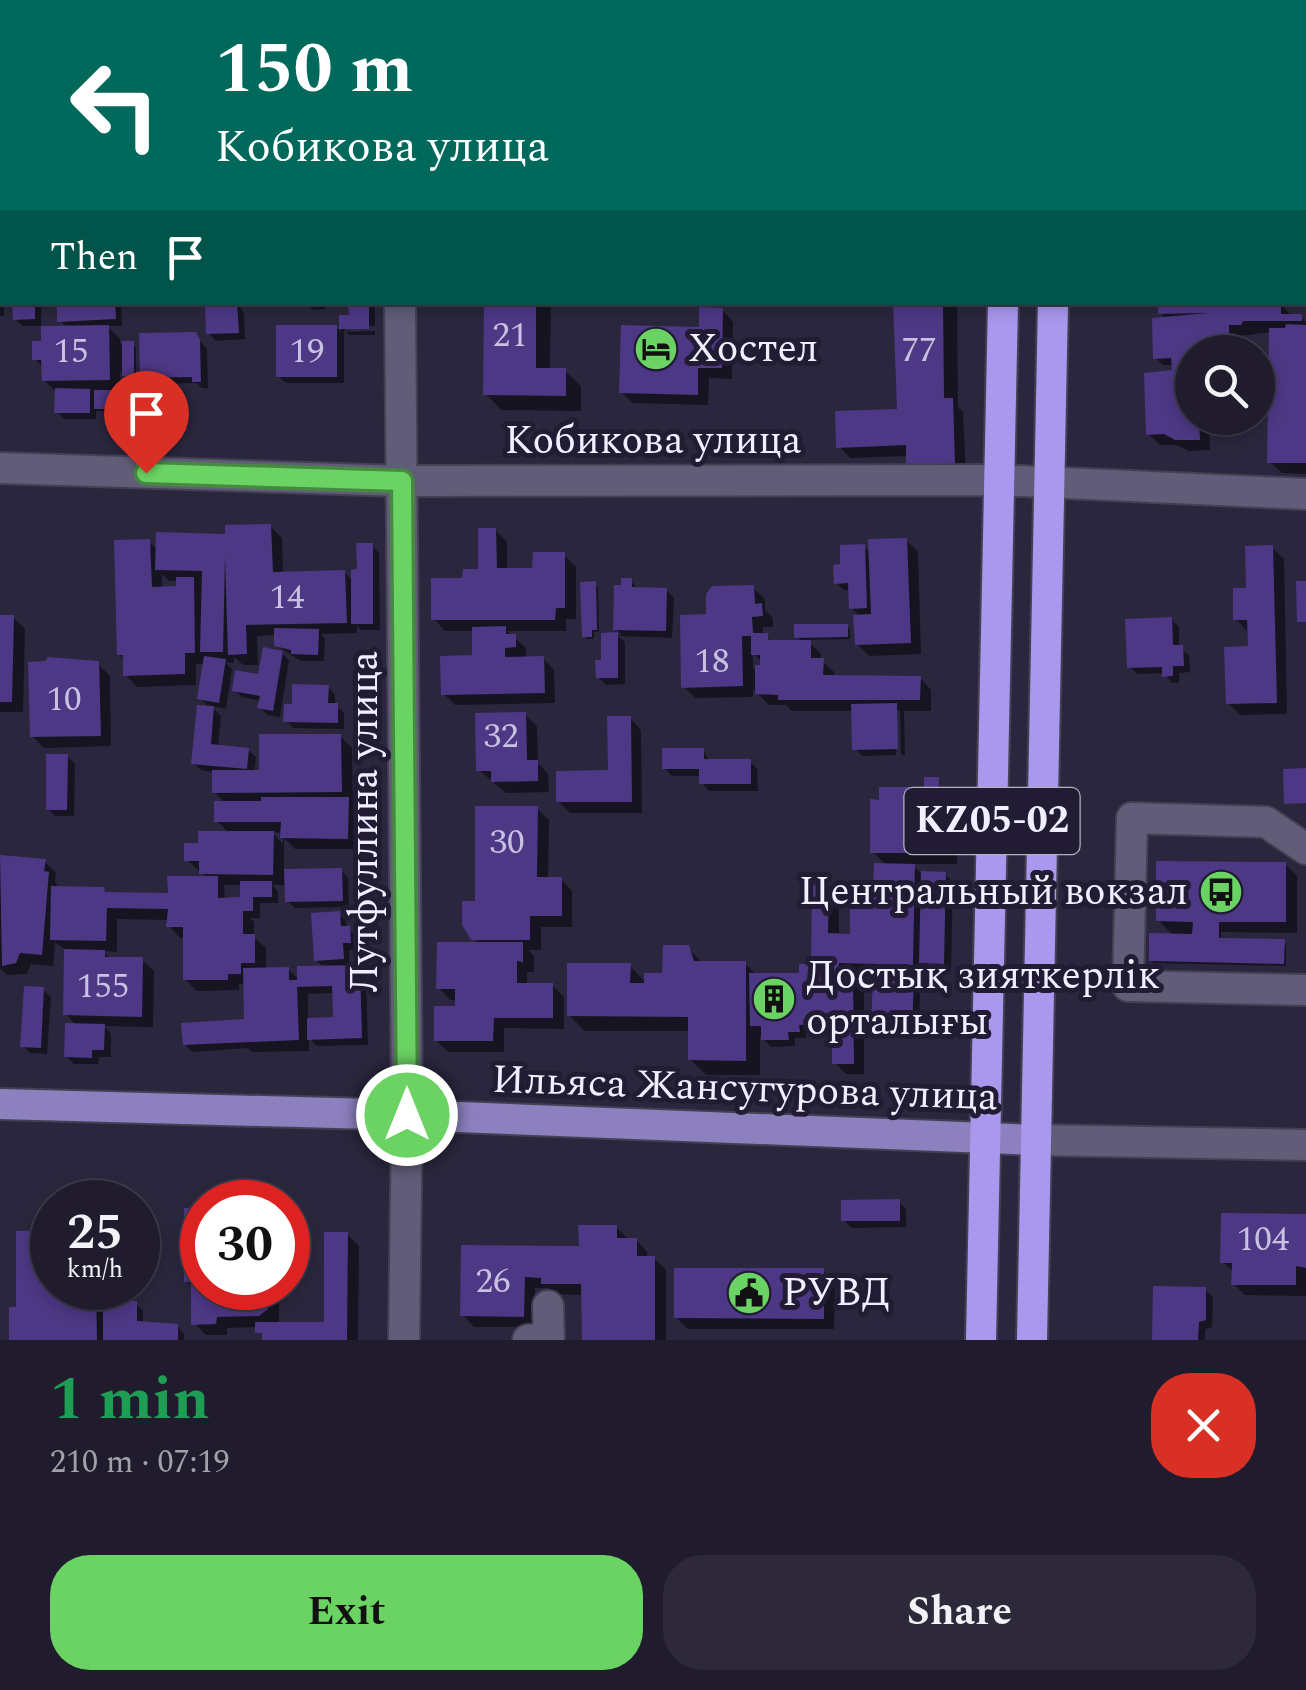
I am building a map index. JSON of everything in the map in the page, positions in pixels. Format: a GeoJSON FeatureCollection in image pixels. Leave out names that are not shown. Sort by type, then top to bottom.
{"type":"FeatureCollection","features":[{"type":"Feature","properties":{"kind":"highway","name":"KZ05-02"},"geometry":{"type":"LineString","coordinates":[[982,1340],[1003,305]]}},
{"type":"Feature","properties":{"kind":"highway"},"geometry":{"type":"LineString","coordinates":[[1032,1340],[1053,305]]}},
{"type":"Feature","properties":{"kind":"main road","name":"Ильяса Жансугурова улица"},"geometry":{"type":"LineString","coordinates":[[0,1104],[407,1115],[1036,1140]]}},
{"type":"Feature","properties":{"kind":"street","name":"Лутфуллина улица"},"geometry":{"type":"LineString","coordinates":[[400,305],[407,1115],[404,1340]]}},
{"type":"Feature","properties":{"kind":"street","name":"Кобикова улица"},"geometry":{"type":"LineString","coordinates":[[0,468],[402,481],[998,480],[1306,494]]}},
{"type":"Feature","properties":{"kind":"street"},"geometry":{"type":"LineString","coordinates":[[1306,849],[1266,822],[1132,818],[1128,986],[1306,990]]}},
{"type":"Feature","properties":{"kind":"street","name":"Ильяса Жансугурова улица"},"geometry":{"type":"LineString","coordinates":[[1036,1140],[1306,1145]]}},
{"type":"Feature","properties":{"kind":"street"},"geometry":{"type":"LineString","coordinates":[[528,1340],[549,1338],[548,1306]]}},
{"type":"Feature","properties":{"kind":"building"},"geometry":{"type":"Polygon","coordinates":[[[12,305],[35,305],[35,319],[13,320],[12,305]]]}},
{"type":"Feature","properties":{"kind":"building"},"geometry":{"type":"Polygon","coordinates":[[[57,305],[115,305],[116,319],[57,322],[57,305]]]}},
{"type":"Feature","properties":{"kind":"building"},"geometry":{"type":"Polygon","coordinates":[[[205,305],[237,305],[239,333],[206,334],[205,305]]]}},
{"type":"Feature","properties":{"kind":"building"},"geometry":{"type":"Polygon","coordinates":[[[348,305],[369,305],[369,329],[339,329],[339,315],[349,315],[348,305]]]}},
{"type":"Feature","properties":{"kind":"building"},"geometry":{"type":"Polygon","coordinates":[[[484,305],[536,305],[536,368],[566,368],[566,396],[483,395],[484,305]]]}},
{"type":"Feature","properties":{"kind":"building"},"geometry":{"type":"Polygon","coordinates":[[[893,305],[943,305],[944,398],[953,398],[955,464],[906,466],[906,445],[836,448],[835,411],[897,409],[893,305]]]}},
{"type":"Feature","properties":{"kind":"building"},"geometry":{"type":"Polygon","coordinates":[[[1158,305],[1281,305],[1281,314],[1302,314],[1302,321],[1243,321],[1241,325],[1229,325],[1229,335],[1175,335],[1175,435],[1200,435],[1200,440],[1146,435],[1144,373],[1172,370],[1171,358],[1153,359],[1152,318],[1208,313],[1158,314],[1158,305]]]}},
{"type":"Feature","properties":{"kind":"building"},"geometry":{"type":"Polygon","coordinates":[[[699,307],[723,308],[722,368],[698,368],[698,395],[619,393],[621,325],[699,327],[699,307]]]}},
{"type":"Feature","properties":{"kind":"building"},"geometry":{"type":"Polygon","coordinates":[[[1286,324],[1306,325],[1306,463],[1267,463],[1267,435],[1275,435],[1275,335],[1269,335],[1269,328],[1285,328],[1286,324]]]}},
{"type":"Feature","properties":{"kind":"building"},"geometry":{"type":"Polygon","coordinates":[[[109,325],[110,380],[42,381],[41,360],[32,360],[32,341],[41,341],[41,326],[109,325]]]}},
{"type":"Feature","properties":{"kind":"building"},"geometry":{"type":"Polygon","coordinates":[[[276,325],[337,325],[337,377],[276,377],[276,325]]]}},
{"type":"Feature","properties":{"kind":"building"},"geometry":{"type":"Polygon","coordinates":[[[196,332],[200,340],[201,382],[192,382],[192,377],[140,378],[139,333],[196,332]]]}},
{"type":"Feature","properties":{"kind":"building"},"geometry":{"type":"Polygon","coordinates":[[[122,341],[134,341],[134,376],[122,376],[122,341]]]}},
{"type":"Feature","properties":{"kind":"building"},"geometry":{"type":"Polygon","coordinates":[[[55,388],[90,389],[90,413],[54,413],[55,388]]]}},
{"type":"Feature","properties":{"kind":"building"},"geometry":{"type":"Polygon","coordinates":[[[94,390],[131,390],[131,409],[94,409],[94,390]]]}},
{"type":"Feature","properties":{"kind":"building"},"geometry":{"type":"Polygon","coordinates":[[[271,524],[273,572],[345,570],[347,623],[246,625],[247,654],[228,655],[225,557],[223,652],[200,652],[202,571],[155,570],[156,532],[225,534],[225,525],[271,524]]]}},
{"type":"Feature","properties":{"kind":"building"},"geometry":{"type":"Polygon","coordinates":[[[478,528],[496,528],[497,568],[532,568],[533,552],[565,552],[565,608],[556,608],[555,620],[431,620],[431,578],[462,578],[463,569],[478,569],[478,528]]]}},
{"type":"Feature","properties":{"kind":"building"},"geometry":{"type":"Polygon","coordinates":[[[907,538],[911,643],[855,645],[853,615],[871,614],[868,539],[907,538]]]}},
{"type":"Feature","properties":{"kind":"building"},"geometry":{"type":"Polygon","coordinates":[[[150,539],[152,587],[176,586],[176,577],[194,577],[195,653],[185,653],[185,674],[123,676],[123,655],[117,655],[114,540],[150,539]]]}},
{"type":"Feature","properties":{"kind":"building"},"geometry":{"type":"Polygon","coordinates":[[[356,543],[373,543],[373,624],[351,624],[351,570],[357,569],[356,543]]]}},
{"type":"Feature","properties":{"kind":"building"},"geometry":{"type":"Polygon","coordinates":[[[865,544],[867,608],[849,609],[848,583],[834,584],[833,565],[840,564],[840,545],[865,544]]]}},
{"type":"Feature","properties":{"kind":"building"},"geometry":{"type":"Polygon","coordinates":[[[1273,545],[1277,703],[1226,704],[1224,647],[1248,646],[1247,620],[1233,620],[1233,588],[1246,588],[1245,546],[1273,545]]]}},
{"type":"Feature","properties":{"kind":"building"},"geometry":{"type":"Polygon","coordinates":[[[621,578],[632,578],[632,587],[667,588],[666,631],[613,630],[614,585],[621,585],[621,578]]]}},
{"type":"Feature","properties":{"kind":"building"},"geometry":{"type":"Polygon","coordinates":[[[596,581],[597,630],[592,630],[592,637],[582,637],[580,582],[596,581]]]}},
{"type":"Feature","properties":{"kind":"building"},"geometry":{"type":"Polygon","coordinates":[[[1296,581],[1306,581],[1306,622],[1297,622],[1296,581]]]}},
{"type":"Feature","properties":{"kind":"building"},"geometry":{"type":"Polygon","coordinates":[[[754,585],[755,604],[762,603],[763,616],[752,617],[753,633],[768,633],[768,640],[811,640],[811,658],[824,658],[823,675],[921,676],[920,700],[778,700],[778,695],[755,694],[755,665],[760,665],[760,655],[751,655],[751,636],[742,636],[743,686],[681,688],[680,615],[706,614],[706,594],[712,586],[754,585]]]}},
{"type":"Feature","properties":{"kind":"building"},"geometry":{"type":"Polygon","coordinates":[[[0,615],[14,615],[12,702],[0,702],[0,615]]]}},
{"type":"Feature","properties":{"kind":"building"},"geometry":{"type":"Polygon","coordinates":[[[1172,617],[1173,645],[1183,645],[1184,666],[1173,666],[1173,676],[1162,677],[1162,667],[1127,668],[1125,619],[1172,617]]]}},
{"type":"Feature","properties":{"kind":"building"},"geometry":{"type":"Polygon","coordinates":[[[794,624],[848,624],[848,637],[794,638],[794,624]]]}},
{"type":"Feature","properties":{"kind":"building"},"geometry":{"type":"Polygon","coordinates":[[[506,626],[506,634],[516,634],[516,647],[505,648],[505,657],[544,656],[545,693],[441,695],[440,656],[472,655],[472,627],[506,626]]]}},
{"type":"Feature","properties":{"kind":"building"},"geometry":{"type":"Polygon","coordinates":[[[274,628],[319,629],[318,655],[291,654],[291,650],[274,646],[274,628]]]}},
{"type":"Feature","properties":{"kind":"building"},"geometry":{"type":"Polygon","coordinates":[[[618,632],[618,678],[596,678],[601,633],[618,632]]]}},
{"type":"Feature","properties":{"kind":"building"},"geometry":{"type":"Polygon","coordinates":[[[263,647],[283,651],[273,711],[257,708],[260,696],[232,691],[235,670],[258,674],[263,647]]]}},
{"type":"Feature","properties":{"kind":"building"},"geometry":{"type":"Polygon","coordinates":[[[204,656],[226,659],[219,703],[197,699],[204,656]]]}},
{"type":"Feature","properties":{"kind":"building"},"geometry":{"type":"Polygon","coordinates":[[[48,657],[99,661],[101,736],[30,737],[28,662],[45,661],[48,657]]]}},
{"type":"Feature","properties":{"kind":"building"},"geometry":{"type":"Polygon","coordinates":[[[292,684],[329,685],[328,703],[338,703],[338,723],[283,722],[284,704],[292,704],[292,684]]]}},
{"type":"Feature","properties":{"kind":"building"},"geometry":{"type":"Polygon","coordinates":[[[897,703],[898,749],[852,750],[851,704],[897,703]]]}},
{"type":"Feature","properties":{"kind":"building"},"geometry":{"type":"Polygon","coordinates":[[[197,705],[214,706],[211,744],[249,748],[247,769],[191,764],[197,705]]]}},
{"type":"Feature","properties":{"kind":"building"},"geometry":{"type":"Polygon","coordinates":[[[526,712],[527,760],[538,760],[538,781],[491,782],[491,771],[476,771],[475,713],[526,712]]]}},
{"type":"Feature","properties":{"kind":"building"},"geometry":{"type":"Polygon","coordinates":[[[607,716],[631,716],[632,802],[556,802],[556,771],[608,770],[607,716]]]}},
{"type":"Feature","properties":{"kind":"building"},"geometry":{"type":"Polygon","coordinates":[[[259,734],[341,734],[342,792],[212,793],[212,770],[259,770],[259,734]]]}},
{"type":"Feature","properties":{"kind":"building"},"geometry":{"type":"Polygon","coordinates":[[[662,748],[704,748],[704,759],[751,759],[751,784],[699,784],[699,769],[662,769],[662,748]]]}},
{"type":"Feature","properties":{"kind":"building"},"geometry":{"type":"Polygon","coordinates":[[[46,754],[68,754],[67,810],[46,810],[46,754]]]}},
{"type":"Feature","properties":{"kind":"building"},"geometry":{"type":"Polygon","coordinates":[[[1306,768],[1306,803],[1284,804],[1283,769],[1306,768]]]}},
{"type":"Feature","properties":{"kind":"building"},"geometry":{"type":"Polygon","coordinates":[[[924,777],[939,777],[939,796],[924,796],[924,777]]]}},
{"type":"Feature","properties":{"kind":"building"},"geometry":{"type":"Polygon","coordinates":[[[879,787],[909,787],[908,835],[923,835],[923,808],[947,809],[947,853],[870,853],[870,799],[879,800],[879,787]]]}},
{"type":"Feature","properties":{"kind":"building"},"geometry":{"type":"Polygon","coordinates":[[[261,797],[349,797],[348,839],[280,838],[281,822],[214,822],[214,801],[261,801],[261,797]]]}},
{"type":"Feature","properties":{"kind":"building"},"geometry":{"type":"Polygon","coordinates":[[[475,806],[538,806],[537,877],[562,877],[562,916],[530,916],[530,940],[471,940],[462,925],[462,901],[475,901],[475,806]]]}},
{"type":"Feature","properties":{"kind":"building"},"geometry":{"type":"Polygon","coordinates":[[[198,831],[274,831],[273,875],[199,874],[199,861],[184,861],[184,843],[198,843],[198,831]]]}},
{"type":"Feature","properties":{"kind":"building"},"geometry":{"type":"Polygon","coordinates":[[[0,855],[46,859],[44,871],[49,872],[42,955],[20,953],[16,963],[2,966],[0,855]]]}},
{"type":"Feature","properties":{"kind":"building","name":"Центральный вокзал"},"geometry":{"type":"Polygon","coordinates":[[[1156,861],[1286,862],[1286,922],[1219,922],[1219,938],[1285,939],[1284,964],[1149,961],[1149,933],[1192,934],[1193,922],[1156,921],[1156,861]]]}},
{"type":"Feature","properties":{"kind":"building"},"geometry":{"type":"Polygon","coordinates":[[[874,863],[915,864],[913,965],[839,963],[838,974],[853,974],[854,1064],[832,1064],[832,1024],[799,1025],[800,1032],[788,1032],[789,1040],[761,1040],[761,1026],[750,1026],[749,973],[799,973],[799,964],[811,964],[812,885],[829,886],[828,933],[850,934],[850,901],[860,889],[873,889],[874,863]]]}},
{"type":"Feature","properties":{"kind":"building"},"geometry":{"type":"Polygon","coordinates":[[[342,868],[343,901],[285,902],[284,869],[342,868]]]}},
{"type":"Feature","properties":{"kind":"building"},"geometry":{"type":"Polygon","coordinates":[[[921,871],[946,872],[944,964],[919,963],[921,871]]]}},
{"type":"Feature","properties":{"kind":"building"},"geometry":{"type":"Polygon","coordinates":[[[167,876],[218,876],[218,898],[240,897],[240,881],[272,881],[272,897],[253,897],[253,911],[243,911],[243,934],[255,934],[255,963],[241,963],[241,974],[228,974],[228,980],[183,980],[183,927],[166,927],[168,909],[107,908],[106,941],[50,940],[51,886],[168,893],[167,876]]]}},
{"type":"Feature","properties":{"kind":"building"},"geometry":{"type":"Polygon","coordinates":[[[340,911],[341,926],[350,926],[351,943],[343,943],[344,959],[314,961],[311,913],[340,911]]]}},
{"type":"Feature","properties":{"kind":"building"},"geometry":{"type":"Polygon","coordinates":[[[437,942],[523,942],[523,962],[517,961],[517,983],[553,983],[553,1018],[494,1018],[493,1041],[434,1041],[434,1006],[455,1006],[455,989],[436,989],[437,942]]]}},
{"type":"Feature","properties":{"kind":"building"},"geometry":{"type":"Polygon","coordinates":[[[663,945],[689,945],[694,961],[746,961],[746,1061],[688,1060],[688,1017],[567,1016],[567,963],[631,963],[630,983],[644,983],[644,973],[662,973],[663,945]]]}},
{"type":"Feature","properties":{"kind":"building"},"geometry":{"type":"Polygon","coordinates":[[[64,949],[105,950],[105,957],[143,957],[142,1017],[63,1015],[64,949]]]}},
{"type":"Feature","properties":{"kind":"building"},"geometry":{"type":"Polygon","coordinates":[[[360,965],[362,1038],[307,1040],[307,1018],[333,1017],[332,986],[297,987],[299,1040],[183,1045],[181,1023],[244,1019],[243,968],[289,967],[289,980],[297,980],[297,966],[360,965]]]}},
{"type":"Feature","properties":{"kind":"building"},"geometry":{"type":"Polygon","coordinates":[[[873,977],[914,979],[912,1030],[871,1029],[873,977]]]}},
{"type":"Feature","properties":{"kind":"building"},"geometry":{"type":"Polygon","coordinates":[[[24,986],[44,987],[41,1048],[20,1047],[24,986]]]}},
{"type":"Feature","properties":{"kind":"building"},"geometry":{"type":"Polygon","coordinates":[[[65,1023],[105,1024],[104,1050],[92,1050],[92,1058],[64,1057],[65,1023]]]}},
{"type":"Feature","properties":{"kind":"building"},"geometry":{"type":"Polygon","coordinates":[[[900,1199],[900,1221],[841,1221],[841,1200],[900,1199]]]}},
{"type":"Feature","properties":{"kind":"building"},"geometry":{"type":"Polygon","coordinates":[[[1221,1213],[1306,1214],[1306,1268],[1296,1266],[1296,1285],[1231,1285],[1232,1263],[1220,1263],[1221,1213]]]}},
{"type":"Feature","properties":{"kind":"building"},"geometry":{"type":"Polygon","coordinates":[[[578,1225],[617,1225],[617,1238],[637,1238],[637,1256],[655,1256],[655,1340],[582,1340],[581,1284],[541,1284],[541,1278],[525,1277],[524,1317],[460,1316],[461,1245],[579,1246],[578,1225]]]}},
{"type":"Feature","properties":{"kind":"building"},"geometry":{"type":"Polygon","coordinates":[[[16,1231],[30,1231],[30,1310],[96,1310],[97,1340],[9,1340],[9,1307],[16,1307],[16,1231]]]}},
{"type":"Feature","properties":{"kind":"building"},"geometry":{"type":"Polygon","coordinates":[[[324,1232],[348,1232],[347,1340],[262,1340],[262,1333],[255,1333],[255,1322],[324,1322],[324,1232]]]}},
{"type":"Feature","properties":{"kind":"building","name":"РУВД"},"geometry":{"type":"Polygon","coordinates":[[[674,1268],[824,1268],[824,1319],[674,1318],[674,1268]]]}},
{"type":"Feature","properties":{"kind":"building"},"geometry":{"type":"Polygon","coordinates":[[[1153,1286],[1206,1287],[1206,1320],[1199,1322],[1198,1340],[1152,1340],[1153,1286]]]}},
{"type":"Feature","properties":{"kind":"building"},"geometry":{"type":"Polygon","coordinates":[[[103,1310],[137,1310],[137,1321],[178,1324],[178,1340],[103,1340],[103,1310]]]}},
{"type":"Feature","properties":{"kind":"building"},"geometry":{"type":"Polygon","coordinates":[[[191,1310],[267,1310],[259,1316],[217,1317],[216,1324],[191,1325],[191,1310]]]}},
{"type":"Feature","properties":{"kind":"place","name":"Хостел"},"geometry":{"type":"Point","coordinates":[656,349]}},
{"type":"Feature","properties":{"kind":"place","name":"Центральный вокзал"},"geometry":{"type":"Point","coordinates":[1221,892]}},
{"type":"Feature","properties":{"kind":"place","name":"Достық зияткерлік орталығы"},"geometry":{"type":"Point","coordinates":[774,999]}},
{"type":"Feature","properties":{"kind":"place","name":"РУВД"},"geometry":{"type":"Point","coordinates":[749,1293]}},
{"type":"Feature","properties":{"kind":"route"},"geometry":{"type":"LineString","coordinates":[[146,473],[402,481],[407,1115]]}}]}
